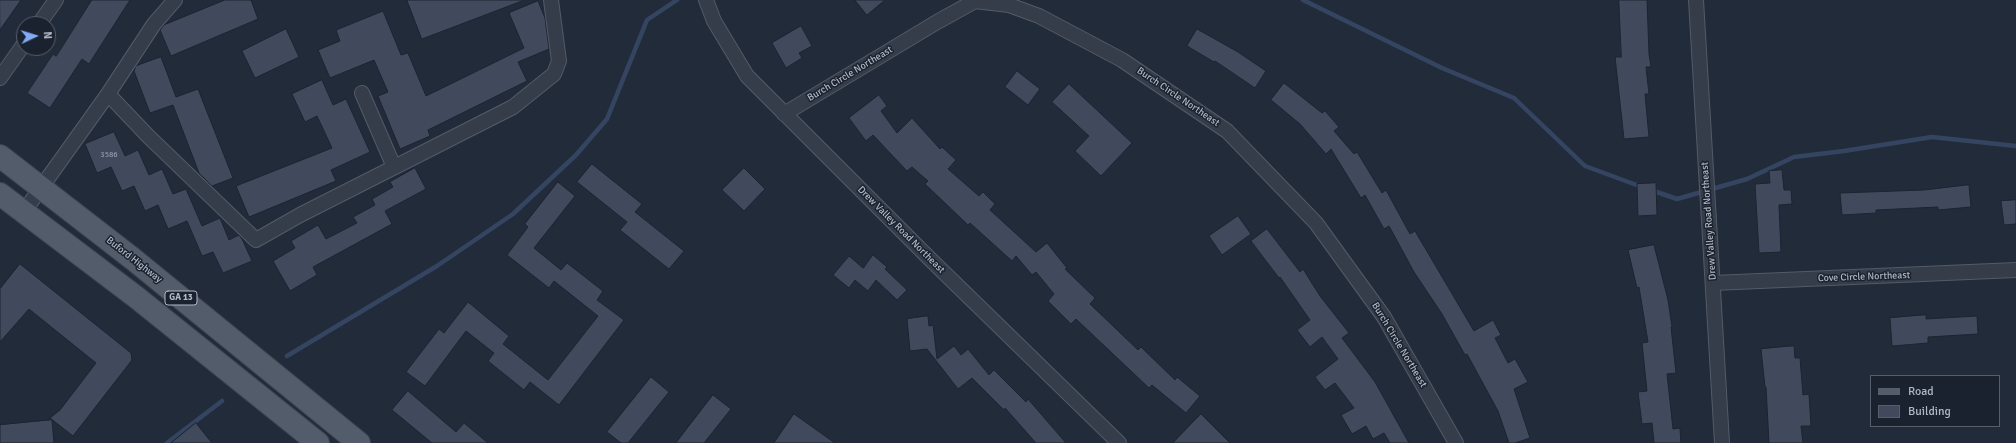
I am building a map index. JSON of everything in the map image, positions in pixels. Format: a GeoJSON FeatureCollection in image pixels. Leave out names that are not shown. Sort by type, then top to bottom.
{"type":"FeatureCollection","features":[{"type":"Feature","properties":{"kind":"main road","name":"Buford Highway"},"geometry":{"type":"LineString","coordinates":[[0,156],[133,259],[359,443]]}},
{"type":"Feature","properties":{"kind":"main road","name":"GA 13"},"geometry":{"type":"LineString","coordinates":[[0,194],[136,297],[318,443]]}},
{"type":"Feature","properties":{"kind":"street"},"geometry":{"type":"LineString","coordinates":[[45,16],[56,0]]}},
{"type":"Feature","properties":{"kind":"street"},"geometry":{"type":"LineString","coordinates":[[24,212],[108,94],[154,24],[175,0]]}},
{"type":"Feature","properties":{"kind":"street"},"geometry":{"type":"LineString","coordinates":[[108,94],[148,136],[256,240],[300,215],[513,107],[554,74],[559,61],[555,15],[551,0]]}},
{"type":"Feature","properties":{"kind":"street","name":"Drew Valley Road Northeast"},"geometry":{"type":"LineString","coordinates":[[1696,0],[1722,443]]}},
{"type":"Feature","properties":{"kind":"street","name":"Burch Circle Northeast"},"geometry":{"type":"LineString","coordinates":[[784,114],[937,22],[975,1],[1009,5],[1039,16],[1122,60],[1227,131],[1237,141],[1316,223],[1325,235],[1384,317],[1456,443]]}},
{"type":"Feature","properties":{"kind":"street","name":"Drew Valley Road Northeast"},"geometry":{"type":"LineString","coordinates":[[707,2],[714,21],[747,76],[930,259],[1120,443]]}},
{"type":"Feature","properties":{"kind":"street"},"geometry":{"type":"LineString","coordinates":[[0,78],[16,55]]}},
{"type":"Feature","properties":{"kind":"street"},"geometry":{"type":"LineString","coordinates":[[362,93],[394,167]]}},
{"type":"Feature","properties":{"kind":"street","name":"Cove Circle Northeast"},"geometry":{"type":"LineString","coordinates":[[1713,283],[2016,270]]}},
{"type":"Feature","properties":{"kind":"building"},"geometry":{"type":"Polygon","coordinates":[[[0,0],[21,0],[0,30],[0,0]]]}},
{"type":"Feature","properties":{"kind":"building"},"geometry":{"type":"Polygon","coordinates":[[[92,0],[130,0],[89,64],[82,59],[50,108],[27,93],[52,56],[56,56],[92,0]]]}},
{"type":"Feature","properties":{"kind":"building"},"geometry":{"type":"Polygon","coordinates":[[[225,0],[251,0],[258,19],[171,56],[160,30],[164,25],[225,0]]]}},
{"type":"Feature","properties":{"kind":"building"},"geometry":{"type":"Polygon","coordinates":[[[407,0],[522,0],[522,1],[422,39],[407,0]]]}},
{"type":"Feature","properties":{"kind":"building"},"geometry":{"type":"Polygon","coordinates":[[[855,0],[885,0],[867,15],[855,0]]]}},
{"type":"Feature","properties":{"kind":"building"},"geometry":{"type":"Polygon","coordinates":[[[1619,0],[1647,0],[1649,54],[1651,67],[1646,67],[1649,94],[1645,94],[1649,137],[1624,139],[1615,57],[1621,57],[1619,0]]]}},
{"type":"Feature","properties":{"kind":"building"},"geometry":{"type":"Polygon","coordinates":[[[538,1],[545,18],[549,49],[518,62],[527,81],[428,130],[430,136],[400,149],[378,96],[388,92],[374,60],[330,78],[318,50],[340,41],[336,30],[383,11],[401,55],[408,53],[426,96],[524,48],[509,13],[538,1]]]}},
{"type":"Feature","properties":{"kind":"building"},"geometry":{"type":"Polygon","coordinates":[[[801,26],[812,46],[799,53],[802,58],[786,68],[772,43],[801,26]]]}},
{"type":"Feature","properties":{"kind":"building"},"geometry":{"type":"Polygon","coordinates":[[[286,29],[299,57],[255,78],[242,51],[286,29]]]}},
{"type":"Feature","properties":{"kind":"building"},"geometry":{"type":"Polygon","coordinates":[[[1197,29],[1238,52],[1266,71],[1255,88],[1215,61],[1214,62],[1187,46],[1197,29]]]}},
{"type":"Feature","properties":{"kind":"building"},"geometry":{"type":"Polygon","coordinates":[[[161,57],[176,97],[198,89],[233,178],[212,186],[199,173],[173,105],[150,113],[134,71],[136,66],[161,57]]]}},
{"type":"Feature","properties":{"kind":"building"},"geometry":{"type":"Polygon","coordinates":[[[1017,71],[1040,89],[1028,105],[1005,87],[1017,71]]]}},
{"type":"Feature","properties":{"kind":"building"},"geometry":{"type":"Polygon","coordinates":[[[322,80],[333,105],[346,99],[370,152],[331,170],[336,181],[249,217],[236,186],[332,148],[317,116],[305,122],[292,94],[322,80]]]}},
{"type":"Feature","properties":{"kind":"building"},"geometry":{"type":"Polygon","coordinates":[[[1284,83],[1322,113],[1325,111],[1339,127],[1334,131],[1354,154],[1357,152],[1382,193],[1386,190],[1410,234],[1415,231],[1474,331],[1493,320],[1501,335],[1495,338],[1508,363],[1515,359],[1528,382],[1514,389],[1530,438],[1515,443],[1509,443],[1498,411],[1467,354],[1465,355],[1442,314],[1414,272],[1389,226],[1384,229],[1365,195],[1361,198],[1331,149],[1326,154],[1300,124],[1271,100],[1284,83]]]}},
{"type":"Feature","properties":{"kind":"building"},"geometry":{"type":"Polygon","coordinates":[[[1069,84],[1132,143],[1101,176],[1075,151],[1089,136],[1052,102],[1069,84]]]}},
{"type":"Feature","properties":{"kind":"building"},"geometry":{"type":"Polygon","coordinates":[[[879,95],[887,106],[881,111],[897,133],[912,118],[940,149],[942,147],[956,160],[948,169],[979,196],[983,192],[995,204],[990,210],[1036,252],[1047,243],[1067,268],[1065,269],[1095,298],[1090,304],[1138,350],[1141,347],[1175,380],[1177,377],[1200,396],[1186,413],[1152,385],[1149,388],[1076,319],[1071,324],[1048,301],[1054,294],[1036,272],[1032,275],[1016,256],[1012,261],[970,223],[968,225],[925,184],[928,181],[912,167],[907,171],[873,135],[866,141],[849,118],[879,95]]]}},
{"type":"Feature","properties":{"kind":"building"},"geometry":{"type":"Polygon","coordinates":[[[114,132],[125,156],[138,150],[149,175],[162,169],[173,194],[186,189],[202,226],[220,218],[229,240],[239,235],[252,261],[223,273],[213,252],[202,256],[187,221],[168,229],[158,205],[145,211],[134,186],[122,191],[111,167],[97,173],[85,144],[114,132]]]}},
{"type":"Feature","properties":{"kind":"building"},"geometry":{"type":"Polygon","coordinates":[[[592,164],[642,204],[635,212],[684,251],[669,269],[620,230],[627,222],[577,182],[592,164]]]}},
{"type":"Feature","properties":{"kind":"building"},"geometry":{"type":"Polygon","coordinates":[[[415,168],[426,189],[385,211],[392,224],[313,267],[317,275],[290,291],[273,261],[295,248],[291,241],[318,225],[326,239],[357,223],[353,217],[375,205],[372,199],[393,187],[390,182],[415,168]]]}},
{"type":"Feature","properties":{"kind":"building"},"geometry":{"type":"Polygon","coordinates":[[[744,168],[765,189],[744,211],[722,190],[744,168]]]}},
{"type":"Feature","properties":{"kind":"building"},"geometry":{"type":"Polygon","coordinates":[[[1782,170],[1784,190],[1791,190],[1792,204],[1779,205],[1781,252],[1759,253],[1755,184],[1770,183],[1769,171],[1782,170]]]}},
{"type":"Feature","properties":{"kind":"building"},"geometry":{"type":"Polygon","coordinates":[[[558,182],[575,196],[534,248],[561,270],[567,263],[603,291],[597,300],[624,320],[559,405],[530,382],[524,390],[488,361],[494,353],[466,331],[425,386],[406,372],[439,329],[444,333],[468,302],[509,336],[503,344],[548,380],[598,316],[554,281],[549,288],[507,255],[528,227],[525,224],[558,182]]]}},
{"type":"Feature","properties":{"kind":"building"},"geometry":{"type":"Polygon","coordinates":[[[1656,183],[1657,215],[1638,216],[1637,184],[1656,183]]]}},
{"type":"Feature","properties":{"kind":"building"},"geometry":{"type":"Polygon","coordinates":[[[1969,185],[1971,207],[1938,210],[1938,207],[1876,210],[1876,213],[1842,215],[1840,193],[1924,190],[1969,185]]]}},
{"type":"Feature","properties":{"kind":"building"},"geometry":{"type":"Polygon","coordinates":[[[2016,200],[2016,224],[2004,225],[2001,201],[2016,200]]]}},
{"type":"Feature","properties":{"kind":"building"},"geometry":{"type":"Polygon","coordinates":[[[1238,216],[1251,234],[1222,255],[1209,236],[1238,216]]]}},
{"type":"Feature","properties":{"kind":"building"},"geometry":{"type":"Polygon","coordinates":[[[1267,229],[1300,272],[1303,269],[1320,296],[1349,333],[1342,338],[1375,382],[1409,443],[1390,443],[1384,433],[1373,439],[1366,426],[1352,434],[1341,415],[1354,408],[1335,383],[1325,390],[1315,377],[1338,359],[1322,337],[1310,347],[1297,330],[1310,320],[1280,277],[1279,278],[1251,241],[1267,229]]]}},
{"type":"Feature","properties":{"kind":"building"},"geometry":{"type":"Polygon","coordinates":[[[1654,245],[1668,300],[1672,327],[1676,373],[1667,374],[1673,429],[1680,428],[1681,443],[1654,443],[1652,423],[1642,424],[1638,392],[1647,391],[1642,343],[1648,342],[1639,287],[1637,288],[1628,250],[1654,245]]]}},
{"type":"Feature","properties":{"kind":"building"},"geometry":{"type":"Polygon","coordinates":[[[873,255],[887,267],[885,269],[907,290],[897,300],[876,280],[868,291],[855,280],[849,288],[833,275],[849,256],[863,268],[873,255]]]}},
{"type":"Feature","properties":{"kind":"building"},"geometry":{"type":"Polygon","coordinates":[[[20,264],[131,353],[132,360],[73,436],[50,418],[60,410],[96,363],[29,309],[0,342],[0,289],[20,264]]]}},
{"type":"Feature","properties":{"kind":"building"},"geometry":{"type":"Polygon","coordinates":[[[1926,315],[1926,319],[1977,316],[1978,334],[1928,337],[1928,343],[1892,346],[1890,318],[1926,315]]]}},
{"type":"Feature","properties":{"kind":"building"},"geometry":{"type":"Polygon","coordinates":[[[928,316],[929,326],[933,325],[937,359],[954,346],[961,355],[968,349],[989,375],[994,370],[1026,402],[1028,399],[1066,443],[1036,443],[1005,408],[1004,410],[972,378],[958,389],[927,349],[910,351],[907,319],[928,316]]]}},
{"type":"Feature","properties":{"kind":"building"},"geometry":{"type":"Polygon","coordinates":[[[1794,346],[1795,358],[1800,358],[1803,395],[1809,394],[1811,426],[1801,426],[1803,443],[1769,443],[1766,387],[1761,349],[1794,346]]]}},
{"type":"Feature","properties":{"kind":"building"},"geometry":{"type":"Polygon","coordinates":[[[651,377],[669,392],[628,443],[621,443],[607,432],[651,377]]]}},
{"type":"Feature","properties":{"kind":"building"},"geometry":{"type":"Polygon","coordinates":[[[408,391],[456,432],[464,423],[488,443],[432,443],[392,410],[408,391]]]}},
{"type":"Feature","properties":{"kind":"building"},"geometry":{"type":"Polygon","coordinates":[[[713,395],[731,409],[704,443],[676,443],[713,395]]]}},
{"type":"Feature","properties":{"kind":"building"},"geometry":{"type":"Polygon","coordinates":[[[794,414],[835,443],[774,443],[794,414]]]}},
{"type":"Feature","properties":{"kind":"building"},"geometry":{"type":"Polygon","coordinates":[[[1201,414],[1230,443],[1173,443],[1201,414]]]}},
{"type":"Feature","properties":{"kind":"building"},"geometry":{"type":"Polygon","coordinates":[[[52,420],[54,443],[0,443],[0,425],[52,420]]]}},
{"type":"Feature","properties":{"kind":"building"},"geometry":{"type":"Polygon","coordinates":[[[196,423],[212,443],[171,443],[196,423]]]}},
{"type":"Feature","properties":{"kind":"waterway"},"geometry":{"type":"LineString","coordinates":[[287,356],[437,266],[513,214],[576,155],[607,119],[647,20],[677,0]]}},
{"type":"Feature","properties":{"kind":"waterway"},"geometry":{"type":"LineString","coordinates":[[1303,0],[1442,68],[1514,98],[1585,166],[1642,187]]}},
{"type":"Feature","properties":{"kind":"waterway"},"geometry":{"type":"LineString","coordinates":[[1651,190],[1677,199],[1747,179],[1794,157],[1844,151],[1932,137],[2016,146]]}},
{"type":"Feature","properties":{"kind":"waterway"},"geometry":{"type":"LineString","coordinates":[[167,443],[222,401]]}}]}
